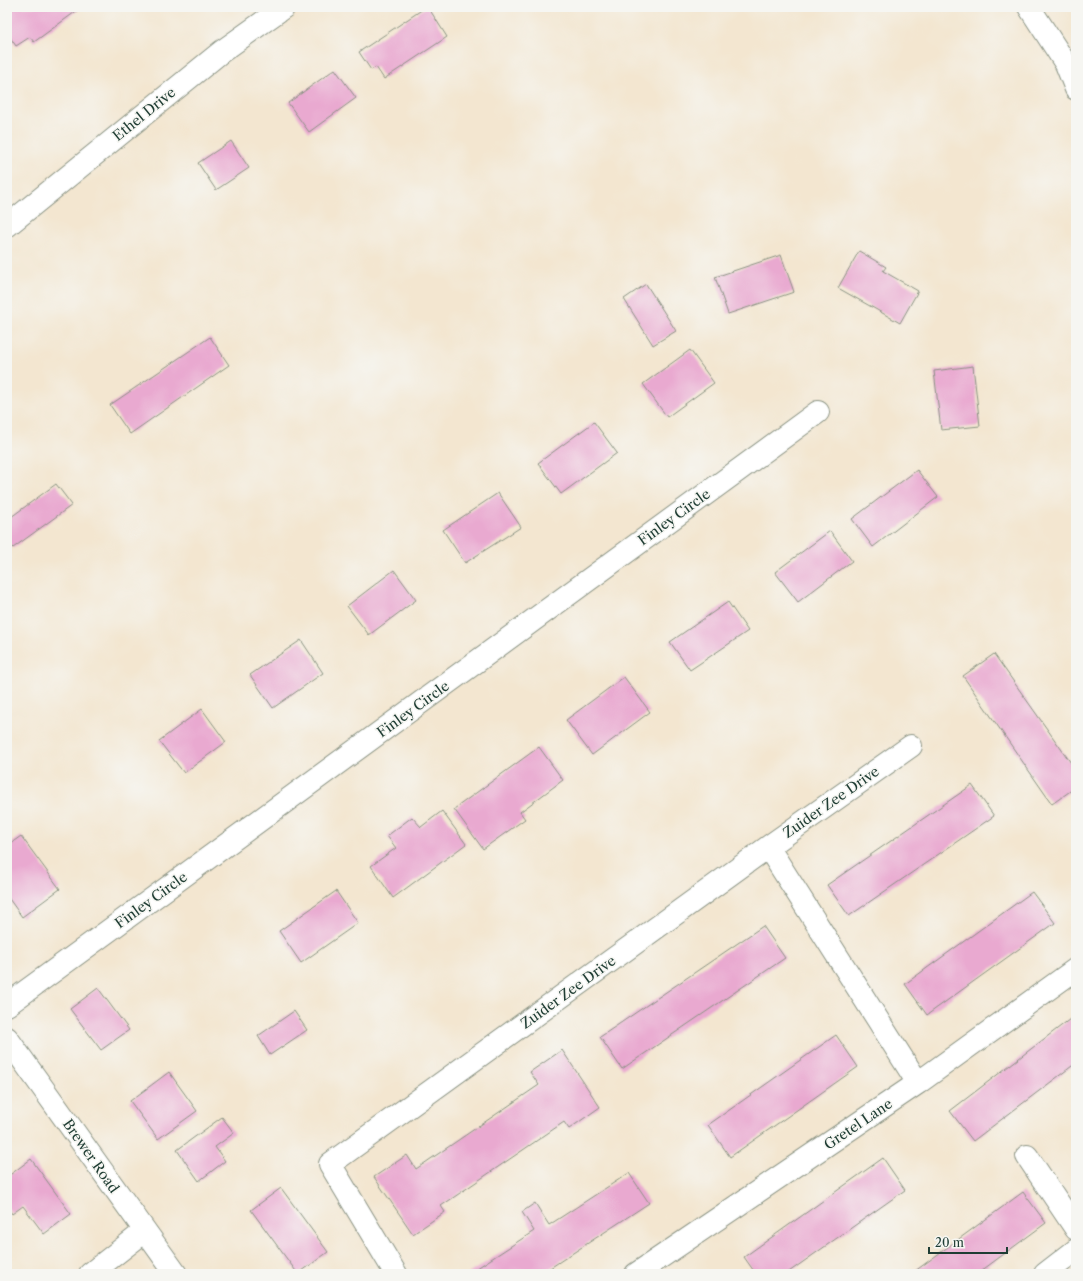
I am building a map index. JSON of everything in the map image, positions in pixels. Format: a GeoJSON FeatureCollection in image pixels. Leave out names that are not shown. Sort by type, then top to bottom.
{"type":"FeatureCollection","features":[{"type":"Feature","properties":{"kind":"street","name":"Ethel Drive"},"geometry":{"type":"LineString","coordinates":[[7,226],[221,52],[284,7]]}},
{"type":"Feature","properties":{"kind":"street"},"geometry":{"type":"LineString","coordinates":[[1029,7],[1066,64],[1076,89]]}},
{"type":"Feature","properties":{"kind":"street","name":"Finley Circle"},"geometry":{"type":"LineString","coordinates":[[7,1005],[818,412]]}},
{"type":"Feature","properties":{"kind":"street","name":"Zuider Zee Drive"},"geometry":{"type":"LineString","coordinates":[[396,1274],[330,1164],[768,847],[911,746]]}},
{"type":"Feature","properties":{"kind":"street"},"geometry":{"type":"LineString","coordinates":[[768,847],[918,1083]]}},
{"type":"Feature","properties":{"kind":"street","name":"Gretel Lane"},"geometry":{"type":"LineString","coordinates":[[636,1274],[918,1083],[1076,969]]}},
{"type":"Feature","properties":{"kind":"street","name":"Brewer Road"},"geometry":{"type":"LineString","coordinates":[[7,1038],[176,1274]]}},
{"type":"Feature","properties":{"kind":"street"},"geometry":{"type":"LineString","coordinates":[[1027,1156],[1076,1229]]}},
{"type":"Feature","properties":{"kind":"street"},"geometry":{"type":"LineString","coordinates":[[90,1274],[145,1231]]}},
{"type":"Feature","properties":{"kind":"street"},"geometry":{"type":"LineString","coordinates":[[1045,1274],[1076,1250]]}},
{"type":"Feature","properties":{"kind":"building"},"geometry":{"type":"Polygon","coordinates":[[[15,7],[82,7],[34,42],[30,37],[16,46],[7,33],[7,13],[15,7]]]}},
{"type":"Feature","properties":{"kind":"building"},"geometry":{"type":"Polygon","coordinates":[[[428,7],[447,37],[384,79],[376,67],[371,70],[359,52],[428,7]]]}},
{"type":"Feature","properties":{"kind":"building"},"geometry":{"type":"Polygon","coordinates":[[[335,69],[356,98],[309,132],[288,103],[335,69]]]}},
{"type":"Feature","properties":{"kind":"building"},"geometry":{"type":"Polygon","coordinates":[[[231,141],[249,168],[216,190],[198,163],[231,141]]]}},
{"type":"Feature","properties":{"kind":"building"},"geometry":{"type":"Polygon","coordinates":[[[859,251],[886,267],[883,271],[918,291],[900,323],[838,288],[859,251]]]}},
{"type":"Feature","properties":{"kind":"building"},"geometry":{"type":"Polygon","coordinates":[[[781,255],[794,292],[728,314],[715,277],[781,255]]]}},
{"type":"Feature","properties":{"kind":"building"},"geometry":{"type":"Polygon","coordinates":[[[646,284],[676,331],[653,345],[624,299],[646,284]]]}},
{"type":"Feature","properties":{"kind":"building"},"geometry":{"type":"Polygon","coordinates":[[[210,337],[229,365],[130,434],[110,405],[210,337]]]}},
{"type":"Feature","properties":{"kind":"building"},"geometry":{"type":"Polygon","coordinates":[[[690,350],[714,383],[667,417],[643,384],[690,350]]]}},
{"type":"Feature","properties":{"kind":"building"},"geometry":{"type":"Polygon","coordinates":[[[973,366],[980,426],[941,430],[934,371],[973,366]]]}},
{"type":"Feature","properties":{"kind":"building"},"geometry":{"type":"Polygon","coordinates":[[[594,422],[617,453],[561,494],[538,463],[594,422]]]}},
{"type":"Feature","properties":{"kind":"building"},"geometry":{"type":"Polygon","coordinates":[[[917,470],[938,497],[873,547],[852,519],[917,470]]]}},
{"type":"Feature","properties":{"kind":"building"},"geometry":{"type":"Polygon","coordinates":[[[56,484],[72,505],[13,548],[7,540],[7,520],[56,484]]]}},
{"type":"Feature","properties":{"kind":"building"},"geometry":{"type":"Polygon","coordinates":[[[498,493],[521,527],[465,563],[443,530],[498,493]]]}},
{"type":"Feature","properties":{"kind":"building"},"geometry":{"type":"Polygon","coordinates":[[[830,531],[852,561],[798,602],[775,572],[830,531]]]}},
{"type":"Feature","properties":{"kind":"building"},"geometry":{"type":"Polygon","coordinates":[[[394,570],[416,600],[369,635],[347,606],[394,570]]]}},
{"type":"Feature","properties":{"kind":"building"},"geometry":{"type":"Polygon","coordinates":[[[728,602],[748,631],[690,670],[670,642],[728,602]]]}},
{"type":"Feature","properties":{"kind":"building"},"geometry":{"type":"Polygon","coordinates":[[[301,640],[323,673],[273,708],[250,675],[301,640]]]}},
{"type":"Feature","properties":{"kind":"building"},"geometry":{"type":"Polygon","coordinates":[[[994,654],[1076,770],[1076,787],[1052,804],[963,676],[994,654]]]}},
{"type":"Feature","properties":{"kind":"building"},"geometry":{"type":"Polygon","coordinates":[[[624,677],[650,712],[592,755],[566,720],[624,677]]]}},
{"type":"Feature","properties":{"kind":"building"},"geometry":{"type":"Polygon","coordinates":[[[202,709],[226,742],[184,773],[159,741],[202,709]]]}},
{"type":"Feature","properties":{"kind":"building"},"geometry":{"type":"Polygon","coordinates":[[[539,747],[563,780],[520,812],[525,819],[483,849],[454,809],[539,747]]]}},
{"type":"Feature","properties":{"kind":"building"},"geometry":{"type":"Polygon","coordinates":[[[972,785],[994,816],[849,916],[827,885],[972,785]]]}},
{"type":"Feature","properties":{"kind":"building"},"geometry":{"type":"Polygon","coordinates":[[[442,811],[466,844],[393,898],[371,866],[396,848],[387,836],[412,817],[421,827],[442,811]]]}},
{"type":"Feature","properties":{"kind":"building"},"geometry":{"type":"Polygon","coordinates":[[[21,836],[60,889],[22,917],[7,896],[7,846],[21,836]]]}},
{"type":"Feature","properties":{"kind":"building"},"geometry":{"type":"Polygon","coordinates":[[[336,891],[358,923],[301,963],[279,931],[336,891]]]}},
{"type":"Feature","properties":{"kind":"building"},"geometry":{"type":"Polygon","coordinates":[[[1032,892],[1055,923],[927,1015],[905,984],[1032,892]]]}},
{"type":"Feature","properties":{"kind":"building"},"geometry":{"type":"Polygon","coordinates":[[[763,926],[785,958],[622,1069],[600,1037],[763,926]]]}},
{"type":"Feature","properties":{"kind":"building"},"geometry":{"type":"Polygon","coordinates":[[[98,988],[129,1030],[101,1050],[70,1009],[98,988]]]}},
{"type":"Feature","properties":{"kind":"building"},"geometry":{"type":"Polygon","coordinates":[[[294,1011],[307,1030],[270,1055],[258,1036],[294,1011]]]}},
{"type":"Feature","properties":{"kind":"building"},"geometry":{"type":"Polygon","coordinates":[[[1074,1016],[1076,1019],[1076,1063],[973,1141],[950,1111],[1074,1016]]]}},
{"type":"Feature","properties":{"kind":"building"},"geometry":{"type":"Polygon","coordinates":[[[836,1035],[858,1067],[730,1157],[708,1125],[836,1035]]]}},
{"type":"Feature","properties":{"kind":"building"},"geometry":{"type":"Polygon","coordinates":[[[562,1050],[600,1107],[569,1129],[564,1122],[441,1206],[445,1212],[413,1234],[374,1177],[407,1155],[416,1169],[539,1085],[530,1072],[562,1050]]]}},
{"type":"Feature","properties":{"kind":"building"},"geometry":{"type":"Polygon","coordinates":[[[169,1072],[197,1111],[158,1139],[130,1101],[169,1072]]]}},
{"type":"Feature","properties":{"kind":"building"},"geometry":{"type":"Polygon","coordinates":[[[222,1117],[234,1133],[215,1147],[225,1161],[199,1181],[177,1150],[222,1117]]]}},
{"type":"Feature","properties":{"kind":"building"},"geometry":{"type":"Polygon","coordinates":[[[883,1158],[905,1190],[786,1274],[756,1274],[744,1257],[883,1158]]]}},
{"type":"Feature","properties":{"kind":"building"},"geometry":{"type":"Polygon","coordinates":[[[31,1159],[71,1214],[44,1234],[23,1206],[12,1214],[7,1207],[7,1177],[31,1159]]]}},
{"type":"Feature","properties":{"kind":"building"},"geometry":{"type":"Polygon","coordinates":[[[629,1173],[649,1203],[541,1274],[468,1274],[534,1231],[522,1212],[535,1203],[549,1225],[629,1173]]]}},
{"type":"Feature","properties":{"kind":"building"},"geometry":{"type":"Polygon","coordinates":[[[281,1188],[328,1252],[298,1274],[251,1210],[281,1188]]]}},
{"type":"Feature","properties":{"kind":"building"},"geometry":{"type":"Polygon","coordinates":[[[1023,1192],[1046,1223],[977,1274],[911,1274],[1023,1192]]]}}]}
